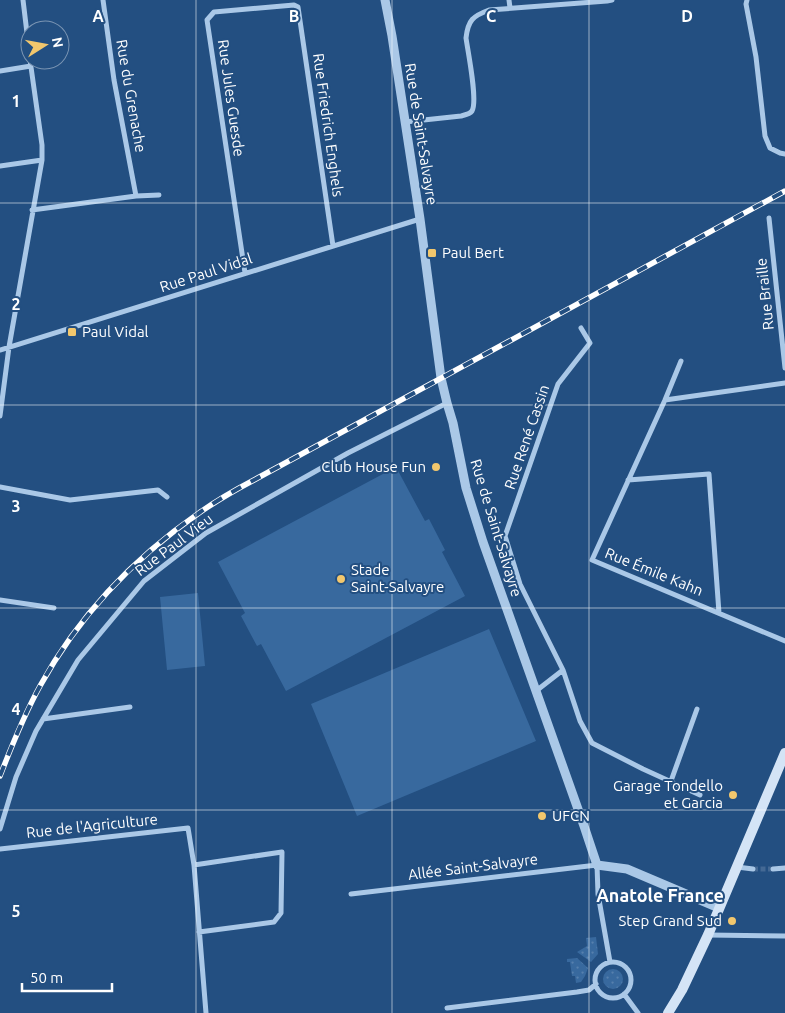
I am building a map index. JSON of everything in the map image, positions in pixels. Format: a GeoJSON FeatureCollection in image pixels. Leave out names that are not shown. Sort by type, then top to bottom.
{"type":"FeatureCollection","features":[{"type":"Feature","properties":{"kind":"main road"},"geometry":{"type":"LineString","coordinates":[[668,1013],[682,990],[708,935],[785,753]]}},
{"type":"Feature","properties":{"kind":"street"},"geometry":{"type":"LineString","coordinates":[[23,0],[25,20]]}},
{"type":"Feature","properties":{"kind":"street","name":"Rue du Grenache"},"geometry":{"type":"LineString","coordinates":[[103,0],[114,80],[136,196]]}},
{"type":"Feature","properties":{"kind":"street","name":"Rue de Saint-Salvayre"},"geometry":{"type":"LineString","coordinates":[[385,0],[406,122],[441,378],[466,488],[483,542],[597,866]]}},
{"type":"Feature","properties":{"kind":"street"},"geometry":{"type":"LineString","coordinates":[[509,0],[510,8]]}},
{"type":"Feature","properties":{"kind":"street"},"geometry":{"type":"LineString","coordinates":[[406,122],[462,116],[472,111],[475,99],[466,38],[470,21],[478,14],[489,10],[575,1],[612,0]]}},
{"type":"Feature","properties":{"kind":"street"},"geometry":{"type":"LineString","coordinates":[[747,0],[746,4],[756,57],[765,136],[770,148],[780,154],[785,154]]}},
{"type":"Feature","properties":{"kind":"street","name":"Rue Jules Guesde"},"geometry":{"type":"LineString","coordinates":[[244,273],[207,20],[214,12],[294,5],[298,7]]}},
{"type":"Feature","properties":{"kind":"street","name":"Rue Friedrich Enghels"},"geometry":{"type":"LineString","coordinates":[[298,7],[333,246]]}},
{"type":"Feature","properties":{"kind":"street"},"geometry":{"type":"LineString","coordinates":[[0,71],[20,68]]}},
{"type":"Feature","properties":{"kind":"street"},"geometry":{"type":"LineString","coordinates":[[0,416],[9,347],[42,160],[42,145],[32,70]]}},
{"type":"Feature","properties":{"kind":"street"},"geometry":{"type":"LineString","coordinates":[[0,166],[42,160]]}},
{"type":"Feature","properties":{"kind":"street"},"geometry":{"type":"LineString","coordinates":[[32,210],[136,196],[159,195]]}},
{"type":"Feature","properties":{"kind":"street","name":"Rue Braille"},"geometry":{"type":"LineString","coordinates":[[769,218],[785,368]]}},
{"type":"Feature","properties":{"kind":"street","name":"Rue Paul Vidal"},"geometry":{"type":"LineString","coordinates":[[0,350],[420,219]]}},
{"type":"Feature","properties":{"kind":"street","name":"Rue René Cassin"},"geometry":{"type":"LineString","coordinates":[[563,670],[520,584],[505,536],[558,384],[590,343],[581,328]]}},
{"type":"Feature","properties":{"kind":"street","name":"Rue Émile Kahn"},"geometry":{"type":"LineString","coordinates":[[681,361],[592,560],[785,641]]}},
{"type":"Feature","properties":{"kind":"street"},"geometry":{"type":"LineString","coordinates":[[665,400],[785,383]]}},
{"type":"Feature","properties":{"kind":"street","name":"Rue Paul Vieu"},"geometry":{"type":"LineString","coordinates":[[0,830],[16,777],[36,731],[78,660],[144,581],[206,533],[348,453],[446,403]]}},
{"type":"Feature","properties":{"kind":"street"},"geometry":{"type":"LineString","coordinates":[[628,480],[709,474],[718,613]]}},
{"type":"Feature","properties":{"kind":"street"},"geometry":{"type":"LineString","coordinates":[[0,487],[70,500],[158,490],[167,498]]}},
{"type":"Feature","properties":{"kind":"street"},"geometry":{"type":"LineString","coordinates":[[0,600],[54,608]]}},
{"type":"Feature","properties":{"kind":"street"},"geometry":{"type":"LineString","coordinates":[[536,691],[563,670],[580,721],[592,743],[700,795]]}},
{"type":"Feature","properties":{"kind":"street"},"geometry":{"type":"LineString","coordinates":[[43,719],[130,706]]}},
{"type":"Feature","properties":{"kind":"street"},"geometry":{"type":"LineString","coordinates":[[671,781],[697,709]]}},
{"type":"Feature","properties":{"kind":"street","name":"Rue de l'Agriculture"},"geometry":{"type":"LineString","coordinates":[[0,848],[188,828],[194,865]]}},
{"type":"Feature","properties":{"kind":"street"},"geometry":{"type":"LineString","coordinates":[[199,932],[274,922],[281,913],[282,852],[194,865],[199,932],[206,1013]]}},
{"type":"Feature","properties":{"kind":"street"},"geometry":{"type":"LineString","coordinates":[[610,962],[598,894],[597,866],[627,869],[719,908]]}},
{"type":"Feature","properties":{"kind":"street","name":"Allée Saint-Salvayre"},"geometry":{"type":"LineString","coordinates":[[351,894],[597,866]]}},
{"type":"Feature","properties":{"kind":"street"},"geometry":{"type":"LineString","coordinates":[[737,867],[753,868]]}},
{"type":"Feature","properties":{"kind":"street"},"geometry":{"type":"LineString","coordinates":[[773,870],[785,868]]}},
{"type":"Feature","properties":{"kind":"street"},"geometry":{"type":"LineString","coordinates":[[708,935],[785,936]]}},
{"type":"Feature","properties":{"kind":"street"},"geometry":{"type":"LineString","coordinates":[[615,961],[629,970],[631,980],[629,988],[624,994],[616,998],[601,994],[597,988],[595,978],[599,968],[606,962],[610,962],[615,961]]}},
{"type":"Feature","properties":{"kind":"street"},"geometry":{"type":"LineString","coordinates":[[447,1008],[577,992],[589,990],[596,984]]}},
{"type":"Feature","properties":{"kind":"street"},"geometry":{"type":"LineString","coordinates":[[624,994],[638,1013]]}},
{"type":"Feature","properties":{"kind":"shaded area","name":"Stade Saint-Salvayre"},"geometry":{"type":"Polygon","coordinates":[[[396,467],[425,521],[429,519],[445,550],[442,552],[465,596],[286,691],[261,644],[257,646],[241,616],[245,613],[218,562],[396,467]]]}},
{"type":"Feature","properties":{"kind":"shaded area"},"geometry":{"type":"Polygon","coordinates":[[[198,593],[205,666],[167,670],[160,597],[198,593]]]}},
{"type":"Feature","properties":{"kind":"shaded area"},"geometry":{"type":"Polygon","coordinates":[[[489,629],[536,741],[357,816],[311,704],[489,629]]]}},
{"type":"Feature","properties":{"kind":"shaded area"},"geometry":{"type":"Polygon","coordinates":[[[596,937],[598,954],[591,962],[577,952],[587,946],[586,938],[596,937]]]}},
{"type":"Feature","properties":{"kind":"shaded area"},"geometry":{"type":"Polygon","coordinates":[[[577,958],[588,968],[581,982],[576,983],[575,976],[572,976],[570,962],[567,962],[567,959],[577,958]]]}},
{"type":"Feature","properties":{"kind":"shaded area"},"geometry":{"type":"Polygon","coordinates":[[[613,969],[620,972],[623,979],[620,986],[613,989],[606,986],[603,979],[606,972],[613,969]]]}},
{"type":"Feature","properties":{"kind":"tunnel"},"geometry":{"type":"LineString","coordinates":[[753,869],[773,869]]}},
{"type":"Feature","properties":{"kind":"railway"},"geometry":{"type":"LineString","coordinates":[[0,776],[18,730],[34,697],[72,636],[109,590],[152,549],[175,531],[205,509],[240,488],[785,191]]}},
{"type":"Feature","properties":{"kind":"place","name":"Paul Bert"},"geometry":{"type":"Point","coordinates":[432,253]}},
{"type":"Feature","properties":{"kind":"place","name":"Paul Vidal"},"geometry":{"type":"Point","coordinates":[72,332]}},
{"type":"Feature","properties":{"kind":"place","name":"Club House Fun"},"geometry":{"type":"Point","coordinates":[436,467]}},
{"type":"Feature","properties":{"kind":"place","name":"Stade Saint-Salvayre"},"geometry":{"type":"Point","coordinates":[341,579]}},
{"type":"Feature","properties":{"kind":"place","name":"Garage Tondello et Garcia"},"geometry":{"type":"Point","coordinates":[733,795]}},
{"type":"Feature","properties":{"kind":"place","name":"UFCN"},"geometry":{"type":"Point","coordinates":[542,816]}},
{"type":"Feature","properties":{"kind":"place","name":"Step Grand Sud"},"geometry":{"type":"Point","coordinates":[732,921]}},
{"type":"Feature","properties":{"kind":"district","name":"Anatole France"},"geometry":{"type":"Point","coordinates":[660,896]}}]}
